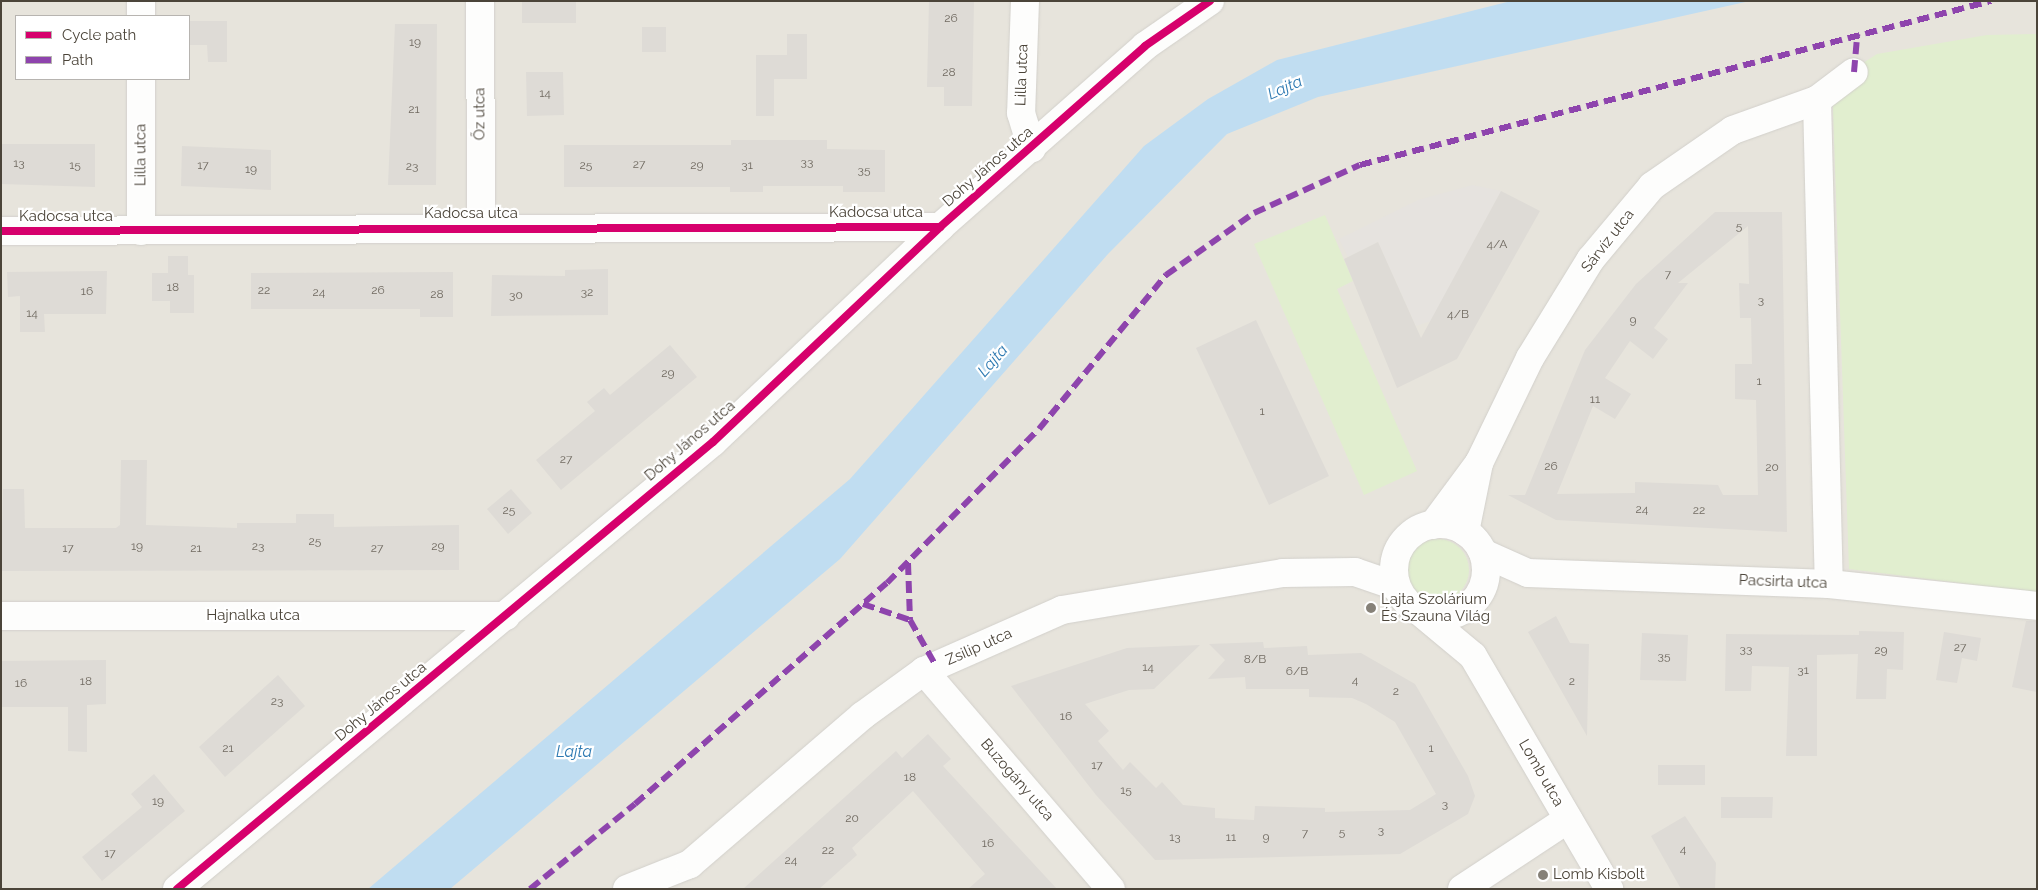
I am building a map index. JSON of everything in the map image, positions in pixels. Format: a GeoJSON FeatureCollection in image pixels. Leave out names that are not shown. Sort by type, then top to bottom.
{"type":"FeatureCollection","features":[{"type":"Feature","properties":{"kind":"street"},"geometry":{"type":"LineString","coordinates":[[141,1],[141,15]]}},
{"type":"Feature","properties":{"kind":"street","name":"Őz utca"},"geometry":{"type":"LineString","coordinates":[[480,1],[481,228]]}},
{"type":"Feature","properties":{"kind":"street","name":"Lilla utca"},"geometry":{"type":"LineString","coordinates":[[1025,1],[1021,113],[1032,148]]}},
{"type":"Feature","properties":{"kind":"street","name":"Dohy János utca"},"geometry":{"type":"LineString","coordinates":[[176,889],[713,442],[940,227],[1032,148],[1145,46],[1210,1]]}},
{"type":"Feature","properties":{"kind":"street","name":"Sárvíz utca"},"geometry":{"type":"LineString","coordinates":[[1479,463],[1530,358],[1555,316],[1591,259],[1652,186],[1733,130],[1818,100],[1854,72]]}},
{"type":"Feature","properties":{"kind":"street","name":"Lilla utca"},"geometry":{"type":"LineString","coordinates":[[141,80],[141,231]]}},
{"type":"Feature","properties":{"kind":"street"},"geometry":{"type":"LineString","coordinates":[[1818,100],[1829,584]]}},
{"type":"Feature","properties":{"kind":"street","name":"Kadocsa utca"},"geometry":{"type":"LineString","coordinates":[[1,231],[940,227]]}},
{"type":"Feature","properties":{"kind":"street"},"geometry":{"type":"LineString","coordinates":[[1355,572],[1398,551],[1408,536],[1433,525],[1479,463]]}},
{"type":"Feature","properties":{"kind":"street"},"geometry":{"type":"LineString","coordinates":[[1465,532],[1479,463]]}},
{"type":"Feature","properties":{"kind":"street"},"geometry":{"type":"LineString","coordinates":[[1433,525],[1465,532],[1483,553],[1528,573]]}},
{"type":"Feature","properties":{"kind":"street"},"geometry":{"type":"LineString","coordinates":[[1396,586],[1398,551]]}},
{"type":"Feature","properties":{"kind":"street"},"geometry":{"type":"LineString","coordinates":[[1473,656],[1476,597],[1483,553]]}},
{"type":"Feature","properties":{"kind":"street"},"geometry":{"type":"LineString","coordinates":[[1355,572],[1396,586],[1419,612],[1473,656]]}},
{"type":"Feature","properties":{"kind":"street","name":"Zsilip utca"},"geometry":{"type":"LineString","coordinates":[[627,889],[670,882],[862,716],[924,671],[1062,610],[1283,573],[1355,572]]}},
{"type":"Feature","properties":{"kind":"street"},"geometry":{"type":"LineString","coordinates":[[1419,612],[1436,616],[1454,614],[1476,597],[1528,573]]}},
{"type":"Feature","properties":{"kind":"street","name":"Pacsirta utca"},"geometry":{"type":"LineString","coordinates":[[1528,573],[1829,584],[2037,606]]}},
{"type":"Feature","properties":{"kind":"street","name":"Hajnalka utca"},"geometry":{"type":"LineString","coordinates":[[1,616],[506,616]]}},
{"type":"Feature","properties":{"kind":"street","name":"Lomb utca"},"geometry":{"type":"LineString","coordinates":[[1473,656],[1609,889]]}},
{"type":"Feature","properties":{"kind":"street","name":"Buzogány utca"},"geometry":{"type":"LineString","coordinates":[[924,671],[1111,889]]}},
{"type":"Feature","properties":{"kind":"street"},"geometry":{"type":"LineString","coordinates":[[1462,889],[1568,819]]}},
{"type":"Feature","properties":{"kind":"shaded area"},"geometry":{"type":"Polygon","coordinates":[[[1,1],[2037,1],[2037,889],[1,889],[1,1]]]}},
{"type":"Feature","properties":{"kind":"shaded area"},"geometry":{"type":"Polygon","coordinates":[[[1472,185],[1501,191],[1431,321],[1416,326],[1378,242],[1348,257],[1339,239],[1418,200],[1472,185]]]}},
{"type":"Feature","properties":{"kind":"green space"},"geometry":{"type":"Polygon","coordinates":[[[2037,34],[2037,593],[1849,569],[1832,83],[1877,54],[1987,35],[2037,34]]]}},
{"type":"Feature","properties":{"kind":"green space"},"geometry":{"type":"Polygon","coordinates":[[[1325,215],[1353,281],[1337,289],[1417,471],[1364,495],[1254,244],[1325,215]]]}},
{"type":"Feature","properties":{"kind":"green space"},"geometry":{"type":"Polygon","coordinates":[[[1438,539],[1450,541],[1460,548],[1467,558],[1469,570],[1467,582],[1460,592],[1450,599],[1438,601],[1426,599],[1416,592],[1409,582],[1407,570],[1409,558],[1416,548],[1426,541],[1438,539]]]}},
{"type":"Feature","properties":{"kind":"water","name":"Lajta"},"geometry":{"type":"Polygon","coordinates":[[[1511,1],[1750,1],[1318,97],[1227,134],[1108,254],[840,559],[450,889],[368,889],[850,479],[1144,146],[1208,99],[1277,60],[1511,1]]]}},
{"type":"Feature","properties":{"kind":"building"},"geometry":{"type":"Polygon","coordinates":[[[522,1],[576,1],[576,23],[522,23],[522,1]]]}},
{"type":"Feature","properties":{"kind":"building"},"geometry":{"type":"Polygon","coordinates":[[[929,1],[974,1],[972,106],[944,106],[944,87],[927,87],[929,1]]]}},
{"type":"Feature","properties":{"kind":"building"},"geometry":{"type":"Polygon","coordinates":[[[190,21],[227,21],[227,62],[208,62],[207,45],[190,45],[190,21]]]}},
{"type":"Feature","properties":{"kind":"building"},"geometry":{"type":"Polygon","coordinates":[[[395,24],[437,24],[436,185],[388,185],[395,24]]]}},
{"type":"Feature","properties":{"kind":"building"},"geometry":{"type":"Polygon","coordinates":[[[642,27],[666,27],[666,52],[642,52],[642,27]]]}},
{"type":"Feature","properties":{"kind":"building"},"geometry":{"type":"Polygon","coordinates":[[[787,34],[807,34],[807,79],[774,79],[774,116],[756,116],[756,55],[787,55],[787,34]]]}},
{"type":"Feature","properties":{"kind":"building"},"geometry":{"type":"Polygon","coordinates":[[[526,72],[563,72],[564,115],[527,116],[526,72]]]}},
{"type":"Feature","properties":{"kind":"building"},"geometry":{"type":"Polygon","coordinates":[[[731,140],[827,140],[827,149],[885,150],[885,192],[843,192],[843,186],[763,186],[763,192],[730,192],[730,187],[564,187],[564,145],[731,145],[731,140]]]}},
{"type":"Feature","properties":{"kind":"building"},"geometry":{"type":"Polygon","coordinates":[[[1,144],[95,144],[95,187],[1,184],[1,144]]]}},
{"type":"Feature","properties":{"kind":"building"},"geometry":{"type":"Polygon","coordinates":[[[182,146],[271,150],[271,190],[181,186],[182,146]]]}},
{"type":"Feature","properties":{"kind":"building"},"geometry":{"type":"Polygon","coordinates":[[[1501,191],[1540,211],[1457,359],[1397,388],[1344,259],[1378,242],[1421,338],[1501,191]]]}},
{"type":"Feature","properties":{"kind":"building"},"geometry":{"type":"Polygon","coordinates":[[[1715,212],[1782,212],[1787,532],[1556,520],[1508,495],[1525,495],[1585,350],[1636,284],[1715,212]],[[1748,226],[1678,283],[1688,283],[1654,328],[1668,339],[1653,359],[1630,341],[1605,378],[1631,394],[1615,419],[1593,406],[1557,494],[1635,493],[1635,482],[1718,485],[1723,495],[1758,495],[1756,400],[1735,399],[1735,364],[1752,364],[1751,318],[1740,318],[1739,283],[1749,284],[1748,226]]]}},
{"type":"Feature","properties":{"kind":"building"},"geometry":{"type":"Polygon","coordinates":[[[168,256],[188,256],[188,275],[194,275],[194,313],[170,313],[170,301],[152,301],[152,273],[168,273],[168,256]]]}},
{"type":"Feature","properties":{"kind":"building"},"geometry":{"type":"Polygon","coordinates":[[[608,269],[608,315],[491,316],[492,275],[565,276],[565,270],[608,269]]]}},
{"type":"Feature","properties":{"kind":"building"},"geometry":{"type":"Polygon","coordinates":[[[107,271],[106,314],[44,314],[45,332],[20,332],[20,296],[8,297],[7,272],[107,271]]]}},
{"type":"Feature","properties":{"kind":"building"},"geometry":{"type":"Polygon","coordinates":[[[453,272],[453,317],[420,317],[420,309],[251,309],[251,273],[453,272]]]}},
{"type":"Feature","properties":{"kind":"building"},"geometry":{"type":"Polygon","coordinates":[[[1256,320],[1329,476],[1269,505],[1196,348],[1256,320]]]}},
{"type":"Feature","properties":{"kind":"building"},"geometry":{"type":"Polygon","coordinates":[[[670,345],[697,377],[561,490],[536,460],[595,411],[587,402],[604,388],[610,395],[670,345]]]}},
{"type":"Feature","properties":{"kind":"building"},"geometry":{"type":"Polygon","coordinates":[[[121,460],[147,460],[146,525],[237,528],[237,523],[296,523],[296,514],[334,514],[334,527],[459,525],[459,570],[1,571],[3,489],[24,489],[25,528],[116,528],[120,525],[121,460]]]}},
{"type":"Feature","properties":{"kind":"building"},"geometry":{"type":"Polygon","coordinates":[[[511,489],[532,513],[508,534],[487,509],[511,489]]]}},
{"type":"Feature","properties":{"kind":"building"},"geometry":{"type":"Polygon","coordinates":[[[1556,616],[1570,643],[1589,644],[1587,736],[1528,632],[1556,616]]]}},
{"type":"Feature","properties":{"kind":"building"},"geometry":{"type":"Polygon","coordinates":[[[2026,621],[2037,621],[2037,692],[2012,687],[2026,621]]]}},
{"type":"Feature","properties":{"kind":"building"},"geometry":{"type":"Polygon","coordinates":[[[1859,631],[1904,632],[1903,670],[1887,669],[1886,699],[1856,699],[1858,654],[1817,655],[1817,756],[1786,756],[1789,667],[1752,666],[1751,691],[1725,691],[1726,634],[1859,635],[1859,631]]]}},
{"type":"Feature","properties":{"kind":"building"},"geometry":{"type":"Polygon","coordinates":[[[1944,632],[1981,638],[1977,661],[1962,658],[1957,683],[1936,680],[1944,632]]]}},
{"type":"Feature","properties":{"kind":"building"},"geometry":{"type":"Polygon","coordinates":[[[1642,633],[1688,635],[1686,681],[1640,680],[1642,633]]]}},
{"type":"Feature","properties":{"kind":"building"},"geometry":{"type":"Polygon","coordinates":[[[1263,642],[1264,648],[1307,646],[1308,655],[1361,653],[1415,684],[1468,776],[1475,796],[1468,814],[1400,854],[1155,860],[1096,795],[1011,686],[1127,648],[1200,645],[1154,689],[1129,690],[1085,704],[1109,731],[1098,741],[1123,770],[1130,762],[1156,788],[1162,782],[1183,805],[1215,808],[1215,818],[1254,820],[1255,806],[1325,808],[1325,812],[1410,810],[1436,794],[1395,722],[1366,704],[1352,698],[1309,697],[1309,689],[1246,689],[1245,677],[1208,679],[1225,660],[1209,644],[1263,642]]]}},
{"type":"Feature","properties":{"kind":"building"},"geometry":{"type":"Polygon","coordinates":[[[106,660],[106,704],[87,705],[87,752],[68,751],[68,707],[2,707],[2,661],[106,660]]]}},
{"type":"Feature","properties":{"kind":"building"},"geometry":{"type":"Polygon","coordinates":[[[278,675],[305,706],[225,777],[199,747],[278,675]]]}},
{"type":"Feature","properties":{"kind":"building"},"geometry":{"type":"Polygon","coordinates":[[[928,734],[951,759],[943,766],[1057,889],[968,889],[985,874],[913,791],[852,848],[857,855],[819,889],[743,889],[896,751],[902,758],[928,734]]]}},
{"type":"Feature","properties":{"kind":"building"},"geometry":{"type":"Polygon","coordinates":[[[1658,765],[1705,765],[1705,785],[1658,785],[1658,765]]]}},
{"type":"Feature","properties":{"kind":"building"},"geometry":{"type":"Polygon","coordinates":[[[154,774],[185,811],[102,881],[82,857],[142,807],[131,794],[154,774]]]}},
{"type":"Feature","properties":{"kind":"building"},"geometry":{"type":"Polygon","coordinates":[[[1721,797],[1773,797],[1772,818],[1721,818],[1721,797]]]}},
{"type":"Feature","properties":{"kind":"building"},"geometry":{"type":"Polygon","coordinates":[[[1685,816],[1716,863],[1715,889],[1681,889],[1651,836],[1685,816]]]}},
{"type":"Feature","properties":{"kind":"marked path"},"geometry":{"type":"LineString","coordinates":[[530,889],[635,804],[887,583],[1039,429],[1166,275],[1254,213],[1360,165],[1991,1]]}},
{"type":"Feature","properties":{"kind":"marked path"},"geometry":{"type":"LineString","coordinates":[[1854,72],[1857,34]]}},
{"type":"Feature","properties":{"kind":"marked path"},"geometry":{"type":"LineString","coordinates":[[908,563],[910,620]]}},
{"type":"Feature","properties":{"kind":"marked path"},"geometry":{"type":"LineString","coordinates":[[863,604],[910,620],[936,666]]}},
{"type":"Feature","properties":{"kind":"cycle path"},"geometry":{"type":"LineString","coordinates":[[177,889],[713,442],[940,227],[1145,46],[1210,1]]}},
{"type":"Feature","properties":{"kind":"cycle path"},"geometry":{"type":"LineString","coordinates":[[1,231],[940,227]]}},
{"type":"Feature","properties":{"kind":"place","name":"Lajta Szolárium És Szauna Világ"},"geometry":{"type":"Point","coordinates":[1371,608]}},
{"type":"Feature","properties":{"kind":"place","name":"Lomb Kisbolt"},"geometry":{"type":"Point","coordinates":[1543,875]}}]}
